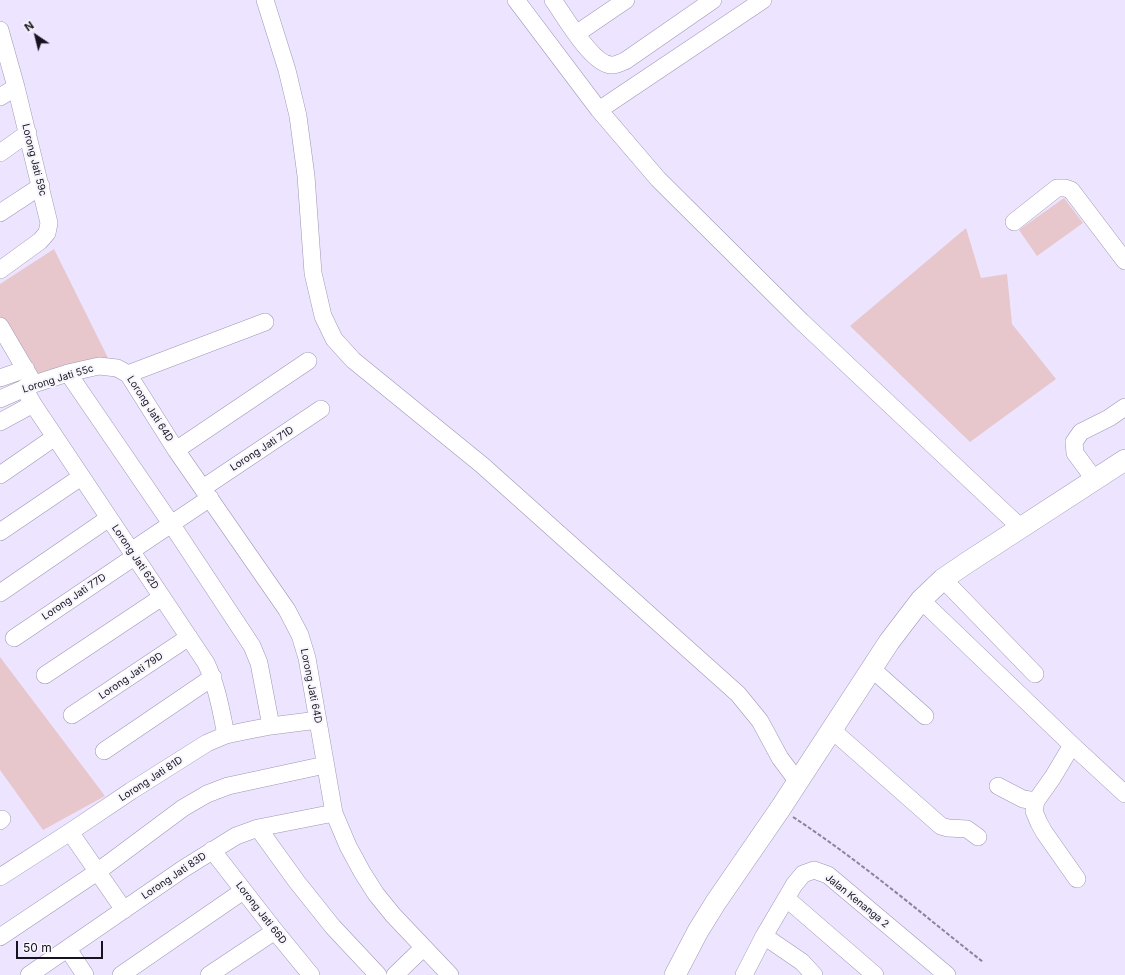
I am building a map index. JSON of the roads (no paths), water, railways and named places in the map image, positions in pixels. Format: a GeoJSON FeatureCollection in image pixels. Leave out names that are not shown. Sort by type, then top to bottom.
{"type":"FeatureCollection","features":[{"type":"Feature","properties":{"kind":"main road"},"geometry":{"type":"LineString","coordinates":[[675,975],[698,931],[716,902],[798,782],[871,668],[921,600],[943,579],[1020,527],[1125,460]]}},
{"type":"Feature","properties":{"kind":"street"},"geometry":{"type":"LineString","coordinates":[[264,0],[287,70],[298,116],[306,176],[313,273],[323,316],[334,339],[353,360],[482,465],[738,694],[760,721],[780,758],[798,782]]}},
{"type":"Feature","properties":{"kind":"street"},"geometry":{"type":"LineString","coordinates":[[516,0],[599,110],[658,179],[802,322],[1020,527]]}},
{"type":"Feature","properties":{"kind":"street"},"geometry":{"type":"LineString","coordinates":[[553,0],[589,52],[601,61],[612,65],[625,61],[710,1]]}},
{"type":"Feature","properties":{"kind":"street"},"geometry":{"type":"LineString","coordinates":[[576,34],[626,0]]}},
{"type":"Feature","properties":{"kind":"street"},"geometry":{"type":"LineString","coordinates":[[599,110],[763,0]]}},
{"type":"Feature","properties":{"kind":"street","name":"Lorong Jati 59c"},"geometry":{"type":"LineString","coordinates":[[0,270],[40,241],[47,233],[49,223],[28,133],[1,36]]}},
{"type":"Feature","properties":{"kind":"street"},"geometry":{"type":"LineString","coordinates":[[0,97],[16,87]]}},
{"type":"Feature","properties":{"kind":"street"},"geometry":{"type":"LineString","coordinates":[[0,153],[28,133]]}},
{"type":"Feature","properties":{"kind":"street"},"geometry":{"type":"LineString","coordinates":[[0,213],[41,186]]}},
{"type":"Feature","properties":{"kind":"street"},"geometry":{"type":"LineString","coordinates":[[1014,222],[1057,188],[1071,190],[1125,261]]}},
{"type":"Feature","properties":{"kind":"street"},"geometry":{"type":"LineString","coordinates":[[122,371],[265,322]]}},
{"type":"Feature","properties":{"kind":"street","name":"Lorong Jati 62D"},"geometry":{"type":"LineString","coordinates":[[0,326],[26,369],[33,404],[206,663],[213,677],[226,735]]}},
{"type":"Feature","properties":{"kind":"street"},"geometry":{"type":"LineString","coordinates":[[176,450],[308,361]]}},
{"type":"Feature","properties":{"kind":"street","name":"Lorong Jati 55c"},"geometry":{"type":"LineString","coordinates":[[0,399],[29,386],[99,366],[122,371]]}},
{"type":"Feature","properties":{"kind":"street"},"geometry":{"type":"LineString","coordinates":[[0,378],[26,369]]}},
{"type":"Feature","properties":{"kind":"street","name":"Lorong Jati 64D"},"geometry":{"type":"LineString","coordinates":[[122,371],[286,610],[300,635],[307,658],[334,813],[362,872],[376,894],[393,915],[450,975]]}},
{"type":"Feature","properties":{"kind":"street"},"geometry":{"type":"LineString","coordinates":[[68,374],[172,525],[252,646],[259,663],[271,726]]}},
{"type":"Feature","properties":{"kind":"street"},"geometry":{"type":"LineString","coordinates":[[0,422],[33,404]]}},
{"type":"Feature","properties":{"kind":"street"},"geometry":{"type":"LineString","coordinates":[[1094,479],[1075,453],[1074,442],[1081,432],[1109,418],[1125,407]]}},
{"type":"Feature","properties":{"kind":"street","name":"Lorong Jati 71D"},"geometry":{"type":"LineString","coordinates":[[172,525],[206,493],[321,409]]}},
{"type":"Feature","properties":{"kind":"street"},"geometry":{"type":"LineString","coordinates":[[0,475],[55,437]]}},
{"type":"Feature","properties":{"kind":"street"},"geometry":{"type":"LineString","coordinates":[[0,532],[81,477]]}},
{"type":"Feature","properties":{"kind":"street"},"geometry":{"type":"LineString","coordinates":[[0,593],[109,518]]}},
{"type":"Feature","properties":{"kind":"street","name":"Lorong Jati 77D"},"geometry":{"type":"LineString","coordinates":[[14,638],[172,525]]}},
{"type":"Feature","properties":{"kind":"street"},"geometry":{"type":"LineString","coordinates":[[943,579],[1035,674]]}},
{"type":"Feature","properties":{"kind":"street"},"geometry":{"type":"LineString","coordinates":[[45,675],[162,597]]}},
{"type":"Feature","properties":{"kind":"street"},"geometry":{"type":"LineString","coordinates":[[921,600],[1125,794]]}},
{"type":"Feature","properties":{"kind":"street","name":"Lorong Jati 79D"},"geometry":{"type":"LineString","coordinates":[[72,715],[189,637]]}},
{"type":"Feature","properties":{"kind":"street"},"geometry":{"type":"LineString","coordinates":[[871,668],[925,716]]}},
{"type":"Feature","properties":{"kind":"street"},"geometry":{"type":"LineString","coordinates":[[104,751],[213,677]]}},
{"type":"Feature","properties":{"kind":"street","name":"Lorong Jati 81D"},"geometry":{"type":"LineString","coordinates":[[0,878],[131,791],[207,743],[226,735],[271,726],[318,720]]}},
{"type":"Feature","properties":{"kind":"street"},"geometry":{"type":"LineString","coordinates":[[832,730],[941,826],[967,829],[978,837]]}},
{"type":"Feature","properties":{"kind":"street"},"geometry":{"type":"LineString","coordinates":[[1072,745],[1053,777],[1036,801],[1034,812],[1039,823],[1077,879]]}},
{"type":"Feature","properties":{"kind":"street"},"geometry":{"type":"LineString","coordinates":[[0,937],[97,872],[183,808],[207,794],[228,786],[325,765]]}},
{"type":"Feature","properties":{"kind":"street"},"geometry":{"type":"LineString","coordinates":[[998,786],[1023,799],[1036,801]]}},
{"type":"Feature","properties":{"kind":"street","name":"Lorong Jati 83D"},"geometry":{"type":"LineString","coordinates":[[29,975],[212,850],[236,836],[258,828],[334,813]]}},
{"type":"Feature","properties":{"kind":"street"},"geometry":{"type":"LineString","coordinates":[[258,828],[297,882],[333,927],[378,975]]}},
{"type":"Feature","properties":{"kind":"street"},"geometry":{"type":"LineString","coordinates":[[70,832],[124,910]]}},
{"type":"Feature","properties":{"kind":"street","name":"Lorong Jati 66D"},"geometry":{"type":"LineString","coordinates":[[212,850],[306,973]]}},
{"type":"Feature","properties":{"kind":"street","name":"Jalan Kenanga 2"},"geometry":{"type":"LineString","coordinates":[[744,975],[764,936],[794,885],[803,874],[814,870],[828,875],[943,974]]}},
{"type":"Feature","properties":{"kind":"street"},"geometry":{"type":"LineString","coordinates":[[121,975],[244,891]]}},
{"type":"Feature","properties":{"kind":"street"},"geometry":{"type":"LineString","coordinates":[[787,899],[875,975]]}},
{"type":"Feature","properties":{"kind":"street"},"geometry":{"type":"LineString","coordinates":[[209,975],[275,931]]}},
{"type":"Feature","properties":{"kind":"street"},"geometry":{"type":"LineString","coordinates":[[764,936],[799,969],[814,975]]}},
{"type":"Feature","properties":{"kind":"street"},"geometry":{"type":"LineString","coordinates":[[395,975],[424,948]]}},
{"type":"Feature","properties":{"kind":"street"},"geometry":{"type":"LineString","coordinates":[[68,949],[85,975]]}}]}
